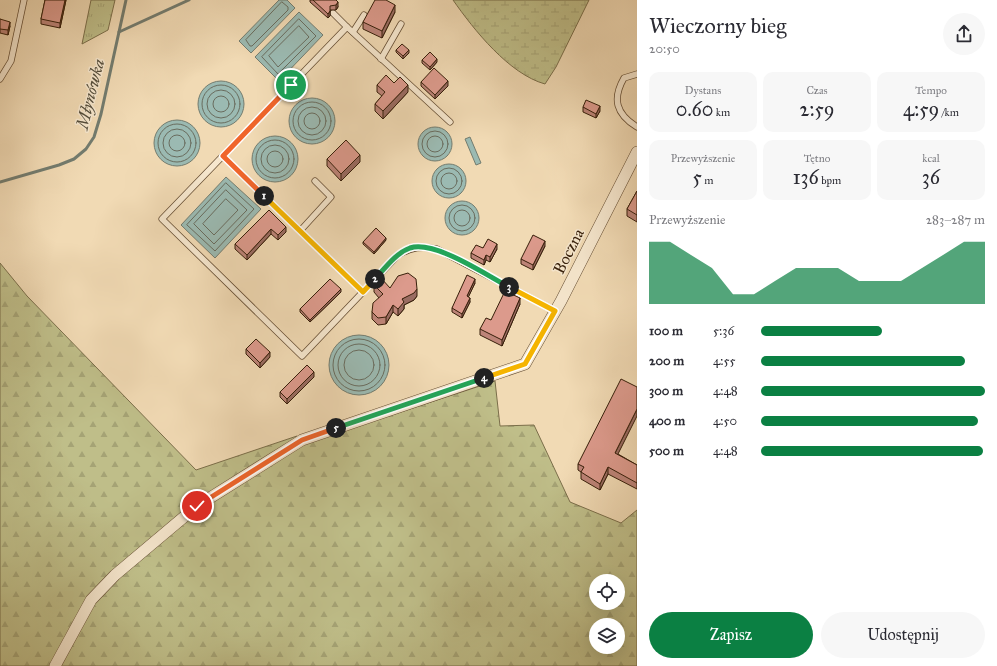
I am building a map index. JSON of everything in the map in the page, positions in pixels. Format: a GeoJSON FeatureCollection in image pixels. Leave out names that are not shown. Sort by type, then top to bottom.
{"type":"FeatureCollection","features":[{"type":"Feature","properties":{"kind":"street","name":"Boczna"},"geometry":{"type":"LineString","coordinates":[[55,666],[91,600],[115,575],[197,506],[302,440],[525,364],[555,311],[637,152]]}},
{"type":"Feature","properties":{"kind":"lane"},"geometry":{"type":"LineString","coordinates":[[0,79],[11,61],[24,0]]}},
{"type":"Feature","properties":{"kind":"lane"},"geometry":{"type":"LineString","coordinates":[[333,13],[450,122]]}},
{"type":"Feature","properties":{"kind":"lane"},"geometry":{"type":"LineString","coordinates":[[353,32],[364,14]]}},
{"type":"Feature","properties":{"kind":"lane"},"geometry":{"type":"LineString","coordinates":[[381,59],[401,24]]}},
{"type":"Feature","properties":{"kind":"lane"},"geometry":{"type":"LineString","coordinates":[[347,27],[162,219],[302,356],[398,255],[410,248],[423,246],[437,249],[555,311]]}},
{"type":"Feature","properties":{"kind":"lane"},"geometry":{"type":"LineString","coordinates":[[637,74],[624,78],[617,90],[619,110],[630,123],[637,127]]}},
{"type":"Feature","properties":{"kind":"lane"},"geometry":{"type":"LineString","coordinates":[[223,156],[363,292]]}},
{"type":"Feature","properties":{"kind":"lane"},"geometry":{"type":"LineString","coordinates":[[300,231],[331,197],[314,181]]}},
{"type":"Feature","properties":{"kind":"green space"},"geometry":{"type":"Polygon","coordinates":[[[91,0],[115,0],[108,30],[82,44],[91,0]]]}},
{"type":"Feature","properties":{"kind":"green space"},"geometry":{"type":"Polygon","coordinates":[[[453,0],[589,0],[556,67],[545,84],[518,71],[493,50],[453,0]]]}},
{"type":"Feature","properties":{"kind":"green space"},"geometry":{"type":"Polygon","coordinates":[[[0,263],[27,296],[196,470],[297,436],[306,443],[495,381],[500,426],[534,425],[570,502],[621,523],[637,510],[637,666],[0,666],[0,263]]]}},
{"type":"Feature","properties":{"kind":"water"},"geometry":{"type":"Polygon","coordinates":[[[279,0],[287,0],[295,8],[251,53],[239,41],[279,0]]]}},
{"type":"Feature","properties":{"kind":"water"},"geometry":{"type":"Polygon","coordinates":[[[299,12],[323,35],[279,81],[255,57],[299,12]]]}},
{"type":"Feature","properties":{"kind":"water"},"geometry":{"type":"Polygon","coordinates":[[[226,81],[230,82],[240,91],[243,95],[243,113],[234,123],[226,127],[216,127],[208,123],[199,113],[198,99],[202,91],[212,82],[226,81]]]}},
{"type":"Feature","properties":{"kind":"water"},"geometry":{"type":"Polygon","coordinates":[[[317,98],[321,99],[331,108],[334,112],[334,130],[325,140],[317,144],[307,144],[299,140],[290,130],[289,116],[293,108],[303,99],[317,98]]]}},
{"type":"Feature","properties":{"kind":"water"},"geometry":{"type":"Polygon","coordinates":[[[182,120],[186,121],[196,130],[199,134],[199,152],[190,162],[182,166],[172,166],[164,162],[155,152],[154,138],[158,130],[168,121],[182,120]]]}},
{"type":"Feature","properties":{"kind":"water"},"geometry":{"type":"Polygon","coordinates":[[[438,127],[447,132],[451,137],[451,151],[447,156],[442,160],[432,161],[428,160],[419,151],[418,141],[419,137],[428,128],[438,127]]]}},
{"type":"Feature","properties":{"kind":"water"},"geometry":{"type":"Polygon","coordinates":[[[280,136],[284,137],[294,146],[297,150],[297,168],[288,178],[280,182],[270,182],[262,178],[253,168],[252,154],[256,146],[266,137],[280,136]]]}},
{"type":"Feature","properties":{"kind":"water"},"geometry":{"type":"Polygon","coordinates":[[[470,137],[481,163],[476,165],[465,139],[470,137]]]}},
{"type":"Feature","properties":{"kind":"water"},"geometry":{"type":"Polygon","coordinates":[[[452,164],[461,169],[465,174],[465,188],[461,193],[456,197],[446,198],[442,197],[433,188],[432,178],[433,174],[442,165],[452,164]]]}},
{"type":"Feature","properties":{"kind":"water"},"geometry":{"type":"Polygon","coordinates":[[[226,177],[261,209],[215,258],[181,225],[226,177]]]}},
{"type":"Feature","properties":{"kind":"water"},"geometry":{"type":"Polygon","coordinates":[[[465,201],[474,206],[478,211],[478,225],[474,230],[469,234],[459,235],[455,234],[446,225],[445,215],[446,211],[455,202],[465,201]]]}},
{"type":"Feature","properties":{"kind":"water"},"geometry":{"type":"Polygon","coordinates":[[[359,335],[376,340],[384,348],[389,365],[384,382],[376,390],[359,395],[342,390],[334,382],[329,365],[334,348],[342,340],[359,335]]]}},
{"type":"Feature","properties":{"kind":"building"},"geometry":{"type":"Polygon","coordinates":[[[45,0],[65,0],[60,23],[41,19],[45,0]]]}},
{"type":"Feature","properties":{"kind":"building"},"geometry":{"type":"Polygon","coordinates":[[[313,0],[336,0],[338,2],[336,5],[330,6],[330,11],[328,14],[313,0]]]}},
{"type":"Feature","properties":{"kind":"building"},"geometry":{"type":"Polygon","coordinates":[[[375,0],[386,0],[395,5],[382,31],[363,22],[375,0]]]}},
{"type":"Feature","properties":{"kind":"building"},"geometry":{"type":"Polygon","coordinates":[[[0,19],[10,22],[8,30],[0,29],[0,19]]]}},
{"type":"Feature","properties":{"kind":"building"},"geometry":{"type":"Polygon","coordinates":[[[402,44],[409,50],[403,56],[396,50],[402,44]]]}},
{"type":"Feature","properties":{"kind":"building"},"geometry":{"type":"Polygon","coordinates":[[[430,52],[437,59],[430,67],[422,60],[430,52]]]}},
{"type":"Feature","properties":{"kind":"building"},"geometry":{"type":"Polygon","coordinates":[[[434,68],[448,81],[435,95],[421,82],[434,68]]]}},
{"type":"Feature","properties":{"kind":"building"},"geometry":{"type":"Polygon","coordinates":[[[386,75],[394,83],[400,77],[408,85],[383,111],[375,104],[385,92],[377,85],[386,75]]]}},
{"type":"Feature","properties":{"kind":"building"},"geometry":{"type":"Polygon","coordinates":[[[586,100],[600,106],[596,114],[583,107],[586,100]]]}},
{"type":"Feature","properties":{"kind":"building"},"geometry":{"type":"Polygon","coordinates":[[[346,140],[360,155],[341,174],[327,159],[346,140]]]}},
{"type":"Feature","properties":{"kind":"building"},"geometry":{"type":"Polygon","coordinates":[[[637,191],[637,215],[627,209],[637,191]]]}},
{"type":"Feature","properties":{"kind":"building"},"geometry":{"type":"Polygon","coordinates":[[[269,210],[286,227],[278,235],[271,229],[247,255],[235,244],[269,210]]]}},
{"type":"Feature","properties":{"kind":"building"},"geometry":{"type":"Polygon","coordinates":[[[376,228],[386,238],[374,252],[363,242],[376,228]]]}},
{"type":"Feature","properties":{"kind":"building"},"geometry":{"type":"Polygon","coordinates":[[[533,235],[545,241],[533,265],[521,259],[533,235]]]}},
{"type":"Feature","properties":{"kind":"building"},"geometry":{"type":"Polygon","coordinates":[[[488,239],[497,244],[490,257],[486,255],[484,260],[471,253],[476,245],[483,248],[488,239]]]}},
{"type":"Feature","properties":{"kind":"building"},"geometry":{"type":"Polygon","coordinates":[[[408,273],[416,279],[417,289],[414,293],[402,299],[404,302],[398,309],[393,305],[386,317],[378,318],[372,312],[373,303],[383,294],[374,285],[381,278],[390,288],[398,276],[408,273]]]}},
{"type":"Feature","properties":{"kind":"building"},"geometry":{"type":"Polygon","coordinates":[[[467,275],[475,279],[467,296],[470,298],[462,314],[452,308],[467,275]]]}},
{"type":"Feature","properties":{"kind":"building"},"geometry":{"type":"Polygon","coordinates":[[[330,279],[341,289],[310,320],[300,309],[330,279]]]}},
{"type":"Feature","properties":{"kind":"building"},"geometry":{"type":"Polygon","coordinates":[[[505,291],[520,298],[502,340],[480,329],[486,318],[491,320],[505,291]]]}},
{"type":"Feature","properties":{"kind":"building"},"geometry":{"type":"Polygon","coordinates":[[[256,339],[270,352],[260,363],[246,349],[256,339]]]}},
{"type":"Feature","properties":{"kind":"building"},"geometry":{"type":"Polygon","coordinates":[[[307,365],[314,372],[287,399],[280,392],[307,365]]]}},
{"type":"Feature","properties":{"kind":"building"},"geometry":{"type":"Polygon","coordinates":[[[621,379],[637,387],[637,409],[615,453],[637,465],[637,483],[608,467],[600,484],[581,472],[584,467],[578,464],[621,379]]]}},
{"type":"Feature","properties":{"kind":"waterway","name":"Młynówka"},"geometry":{"type":"LineString","coordinates":[[0,182],[59,165],[74,159],[86,149],[94,137],[101,114],[126,0]]}},
{"type":"Feature","properties":{"kind":"waterway"},"geometry":{"type":"LineString","coordinates":[[119,32],[189,0]]}},
{"type":"Feature","properties":{"kind":"route"},"geometry":{"type":"LineString","coordinates":[[197,506],[302,440],[525,364],[555,311],[437,249],[423,246],[410,248],[398,255],[363,292],[223,156],[291,85]]}}]}
